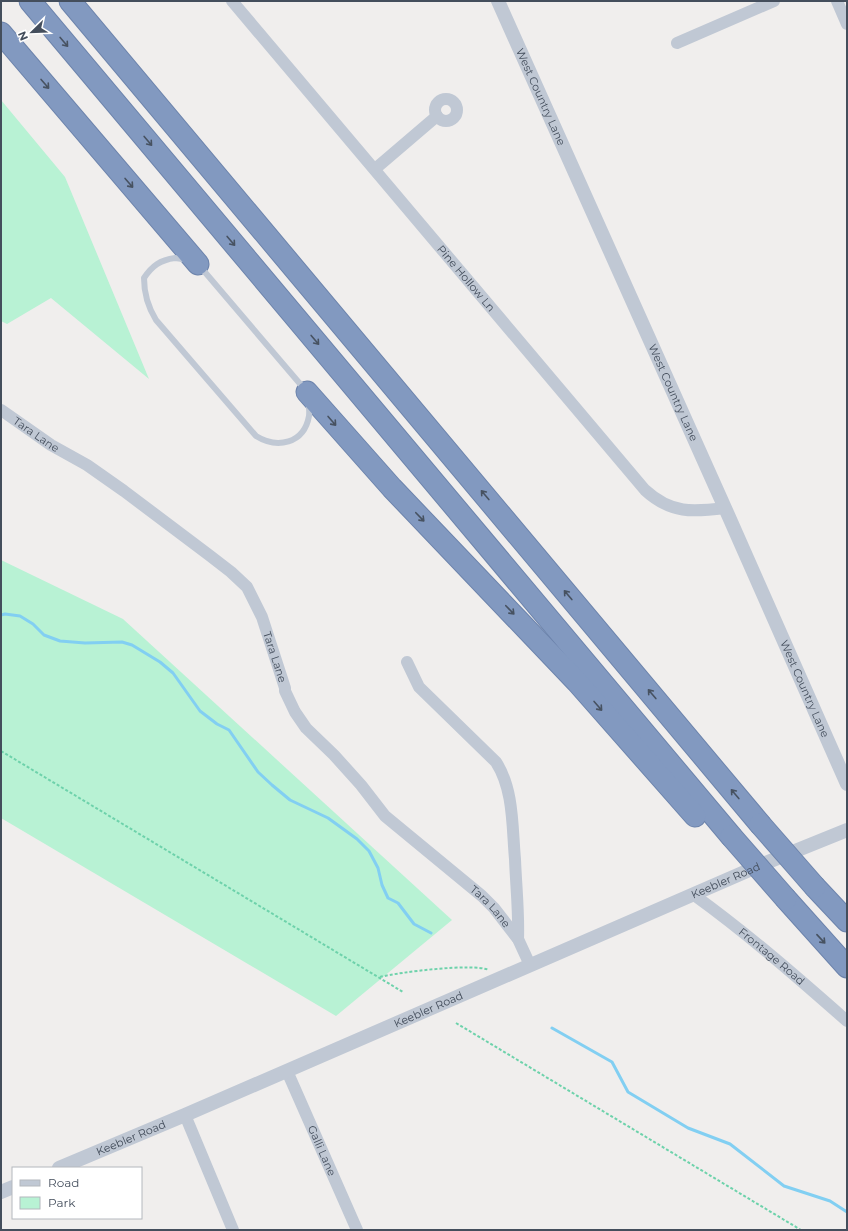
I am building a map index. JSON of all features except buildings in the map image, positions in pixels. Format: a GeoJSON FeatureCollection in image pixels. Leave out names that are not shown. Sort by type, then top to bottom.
{"type":"FeatureCollection","features":[{"type":"Feature","properties":{"kind":"highway"},"geometry":{"type":"LineString","coordinates":[[30,1],[725,839]]}},
{"type":"Feature","properties":{"kind":"highway"},"geometry":{"type":"LineString","coordinates":[[70,1],[760,824],[847,922]]}},
{"type":"Feature","properties":{"kind":"highway"},"geometry":{"type":"LineString","coordinates":[[1,34],[198,264]]}},
{"type":"Feature","properties":{"kind":"highway"},"geometry":{"type":"LineString","coordinates":[[306,392],[392,488],[572,676],[725,839],[780,901],[807,923],[847,966]]}},
{"type":"Feature","properties":{"kind":"street","name":"Pine Hollow Ln"},"geometry":{"type":"LineString","coordinates":[[232,1],[645,490],[659,501],[683,510],[704,511],[725,508]]}},
{"type":"Feature","properties":{"kind":"street","name":"West Country Lane"},"geometry":{"type":"LineString","coordinates":[[498,1],[847,784]]}},
{"type":"Feature","properties":{"kind":"street"},"geometry":{"type":"LineString","coordinates":[[678,43],[774,1]]}},
{"type":"Feature","properties":{"kind":"street"},"geometry":{"type":"LineString","coordinates":[[837,1],[847,24]]}},
{"type":"Feature","properties":{"kind":"street"},"geometry":{"type":"LineString","coordinates":[[375,169],[437,116]]}},
{"type":"Feature","properties":{"kind":"street","name":"Tara Lane"},"geometry":{"type":"LineString","coordinates":[[1,410],[51,445],[87,465],[124,491],[209,555],[247,587],[262,617],[285,688],[284,691],[295,712],[306,728],[334,755],[385,816],[482,896],[494,908],[518,939],[530,965]]}},
{"type":"Feature","properties":{"kind":"street","name":"Tara Lane"},"geometry":{"type":"LineString","coordinates":[[407,662],[419,687],[496,762],[504,773],[511,804],[519,917],[518,939]]}},
{"type":"Feature","properties":{"kind":"street","name":"Keebler Road"},"geometry":{"type":"LineString","coordinates":[[61,1167],[287,1071],[496,979],[847,830]]}},
{"type":"Feature","properties":{"kind":"street","name":"Frontage Road"},"geometry":{"type":"LineString","coordinates":[[694,895],[794,974],[847,1021]]}},
{"type":"Feature","properties":{"kind":"street","name":"Galli Lane"},"geometry":{"type":"LineString","coordinates":[[287,1071],[357,1230]]}},
{"type":"Feature","properties":{"kind":"street"},"geometry":{"type":"LineString","coordinates":[[185,1115],[233,1230]]}},
{"type":"Feature","properties":{"kind":"street"},"geometry":{"type":"LineString","coordinates":[[1,1192],[12,1187]]}},
{"type":"Feature","properties":{"kind":"lane"},"geometry":{"type":"LineString","coordinates":[[175,258],[184,259],[198,264],[306,392],[309,403],[309,416],[306,426],[299,435],[290,441],[273,443],[264,441],[256,436],[161,326],[150,310],[146,298],[144,278],[150,269],[157,263],[166,259],[175,258]]}},
{"type":"Feature","properties":{"kind":"path"},"geometry":{"type":"LineString","coordinates":[[1,751],[403,992]]}},
{"type":"Feature","properties":{"kind":"path"},"geometry":{"type":"LineString","coordinates":[[379,977],[417,971],[477,967],[491,971],[496,979]]}},
{"type":"Feature","properties":{"kind":"path"},"geometry":{"type":"LineString","coordinates":[[456,1023],[801,1230]]}},
{"type":"Feature","properties":{"kind":"green space"},"geometry":{"type":"Polygon","coordinates":[[[1,100],[65,177],[149,379],[51,298],[7,324],[1,321],[1,100]]]}},
{"type":"Feature","properties":{"kind":"green space"},"geometry":{"type":"Polygon","coordinates":[[[1,560],[123,619],[452,920],[336,1016],[1,818],[1,560]]]}},
{"type":"Feature","properties":{"kind":"waterway"},"geometry":{"type":"LineString","coordinates":[[1,615],[5,614],[20,616],[33,624],[44,635],[60,641],[85,643],[122,642],[132,645],[160,662],[173,673],[200,711],[217,724],[229,730],[258,772],[272,785],[290,800],[328,818],[357,839],[369,851],[378,868],[382,885],[388,898],[398,903],[414,924],[431,933]]}},
{"type":"Feature","properties":{"kind":"waterway"},"geometry":{"type":"LineString","coordinates":[[552,1028],[612,1062],[628,1092],[688,1128],[730,1144],[784,1186],[830,1201],[847,1212]]}}]}
